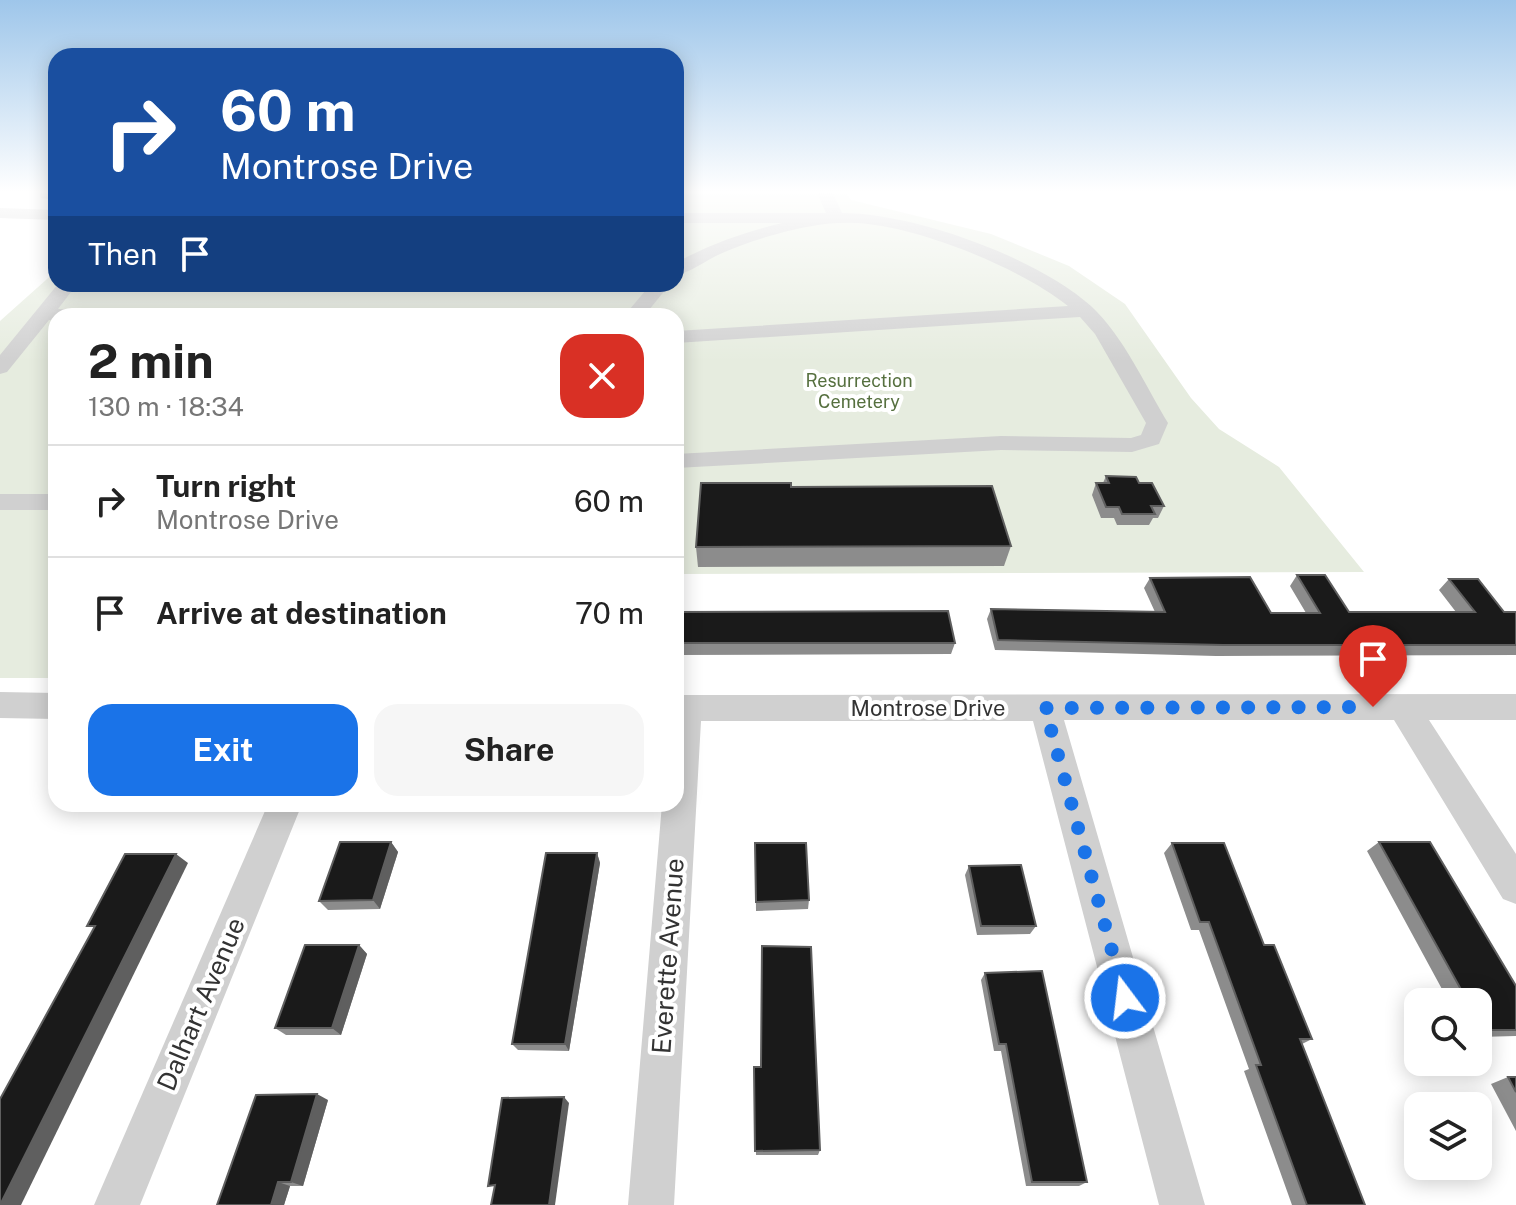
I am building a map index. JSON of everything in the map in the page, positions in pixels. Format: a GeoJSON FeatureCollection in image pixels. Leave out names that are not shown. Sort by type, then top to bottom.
{"type":"FeatureCollection","features":[{"type":"Feature","properties":{"kind":"street"},"geometry":{"type":"LineString","coordinates":[[684,266],[718,249]]}},
{"type":"Feature","properties":{"kind":"street"},"geometry":{"type":"LineString","coordinates":[[684,461],[1001,443],[1099,446],[1145,442],[1156,432],[1155,414],[1103,332],[1085,311],[1053,285],[976,249]]}},
{"type":"Feature","properties":{"kind":"street"},"geometry":{"type":"LineString","coordinates":[[0,368],[61,292]]}},
{"type":"Feature","properties":{"kind":"street"},"geometry":{"type":"LineString","coordinates":[[641,308],[654,292]]}},
{"type":"Feature","properties":{"kind":"street"},"geometry":{"type":"LineString","coordinates":[[684,336],[1085,311]]}},
{"type":"Feature","properties":{"kind":"street"},"geometry":{"type":"LineString","coordinates":[[41,314],[48,314]]}},
{"type":"Feature","properties":{"kind":"street"},"geometry":{"type":"LineString","coordinates":[[0,502],[48,502]]}},
{"type":"Feature","properties":{"kind":"street"},"geometry":{"type":"LineString","coordinates":[[0,705],[48,706]]}},
{"type":"Feature","properties":{"kind":"street"},"geometry":{"type":"LineString","coordinates":[[1403,707],[1516,886]]}},
{"type":"Feature","properties":{"kind":"street","name":"Montrose Drive"},"geometry":{"type":"LineString","coordinates":[[684,708],[1516,707]]}},
{"type":"Feature","properties":{"kind":"street"},"geometry":{"type":"LineString","coordinates":[[1045,708],[1182,1205]]}},
{"type":"Feature","properties":{"kind":"street","name":"Dalhart Avenue"},"geometry":{"type":"LineString","coordinates":[[117,1205],[282,812]]}},
{"type":"Feature","properties":{"kind":"street","name":"Everette Avenue"},"geometry":{"type":"LineString","coordinates":[[651,1205],[675,812]]}},
{"type":"Feature","properties":{"kind":"green space","name":"Resurrection Cemetery"},"geometry":{"type":"Polygon","coordinates":[[[684,249],[1028,249],[1069,266],[1125,304],[1191,398],[1219,429],[1279,467],[1364,572],[684,574],[684,308],[48,308],[48,678],[0,678],[0,321],[48,278],[48,292],[684,292],[684,249]]]}},
{"type":"Feature","properties":{"kind":"building"},"geometry":{"type":"Polygon","coordinates":[[[1106,476],[1136,477],[1139,483],[1152,483],[1164,506],[1151,506],[1155,514],[1122,514],[1119,507],[1106,507],[1096,483],[1109,483],[1106,476]]]}},
{"type":"Feature","properties":{"kind":"building"},"geometry":{"type":"Polygon","coordinates":[[[701,483],[791,483],[791,487],[992,486],[1011,546],[696,547],[701,483]]]}},
{"type":"Feature","properties":{"kind":"building"},"geometry":{"type":"Polygon","coordinates":[[[1297,575],[1325,575],[1349,612],[1475,612],[1449,579],[1478,579],[1504,612],[1516,612],[1516,645],[1223,645],[998,640],[991,609],[1165,612],[1150,578],[1250,577],[1271,613],[1320,613],[1297,575]]]}},
{"type":"Feature","properties":{"kind":"building"},"geometry":{"type":"Polygon","coordinates":[[[948,611],[955,643],[684,643],[684,612],[948,611]]]}},
{"type":"Feature","properties":{"kind":"building"},"geometry":{"type":"Polygon","coordinates":[[[340,842],[391,842],[373,900],[319,901],[340,842]]]}},
{"type":"Feature","properties":{"kind":"building"},"geometry":{"type":"Polygon","coordinates":[[[1379,842],[1430,842],[1516,986],[1516,1030],[1492,1030],[1492,988],[1460,988],[1379,842]]]}},
{"type":"Feature","properties":{"kind":"building"},"geometry":{"type":"Polygon","coordinates":[[[755,843],[806,843],[809,900],[756,902],[755,843]]]}},
{"type":"Feature","properties":{"kind":"building"},"geometry":{"type":"Polygon","coordinates":[[[1172,843],[1224,843],[1264,945],[1274,945],[1312,1039],[1300,1039],[1365,1205],[1307,1205],[1209,922],[1200,922],[1172,843]]]}},
{"type":"Feature","properties":{"kind":"building"},"geometry":{"type":"Polygon","coordinates":[[[546,853],[597,853],[565,1044],[512,1044],[546,853]]]}},
{"type":"Feature","properties":{"kind":"building"},"geometry":{"type":"Polygon","coordinates":[[[125,854],[176,854],[0,1205],[0,1099],[95,926],[87,926],[125,854]]]}},
{"type":"Feature","properties":{"kind":"building"},"geometry":{"type":"Polygon","coordinates":[[[1021,865],[1036,926],[981,926],[969,866],[1021,865]]]}},
{"type":"Feature","properties":{"kind":"building"},"geometry":{"type":"Polygon","coordinates":[[[305,945],[359,945],[332,1028],[275,1028],[305,945]]]}},
{"type":"Feature","properties":{"kind":"building"},"geometry":{"type":"Polygon","coordinates":[[[762,946],[811,947],[820,1150],[755,1151],[754,1067],[761,1067],[762,946]]]}},
{"type":"Feature","properties":{"kind":"building"},"geometry":{"type":"Polygon","coordinates":[[[1042,971],[1087,1182],[1032,1182],[1006,1044],[999,1044],[985,973],[1042,971]]]}},
{"type":"Feature","properties":{"kind":"building"},"geometry":{"type":"Polygon","coordinates":[[[1508,1077],[1516,1077],[1516,1092],[1508,1077]]]}},
{"type":"Feature","properties":{"kind":"building"},"geometry":{"type":"Polygon","coordinates":[[[317,1094],[291,1182],[278,1182],[271,1205],[217,1205],[256,1095],[317,1094]]]}},
{"type":"Feature","properties":{"kind":"building"},"geometry":{"type":"Polygon","coordinates":[[[564,1097],[549,1205],[491,1205],[495,1185],[488,1186],[502,1098],[564,1097]]]}},
{"type":"Feature","properties":{"kind":"route"},"geometry":{"type":"LineString","coordinates":[[1125,998],[1045,708],[1373,707]]}}]}
